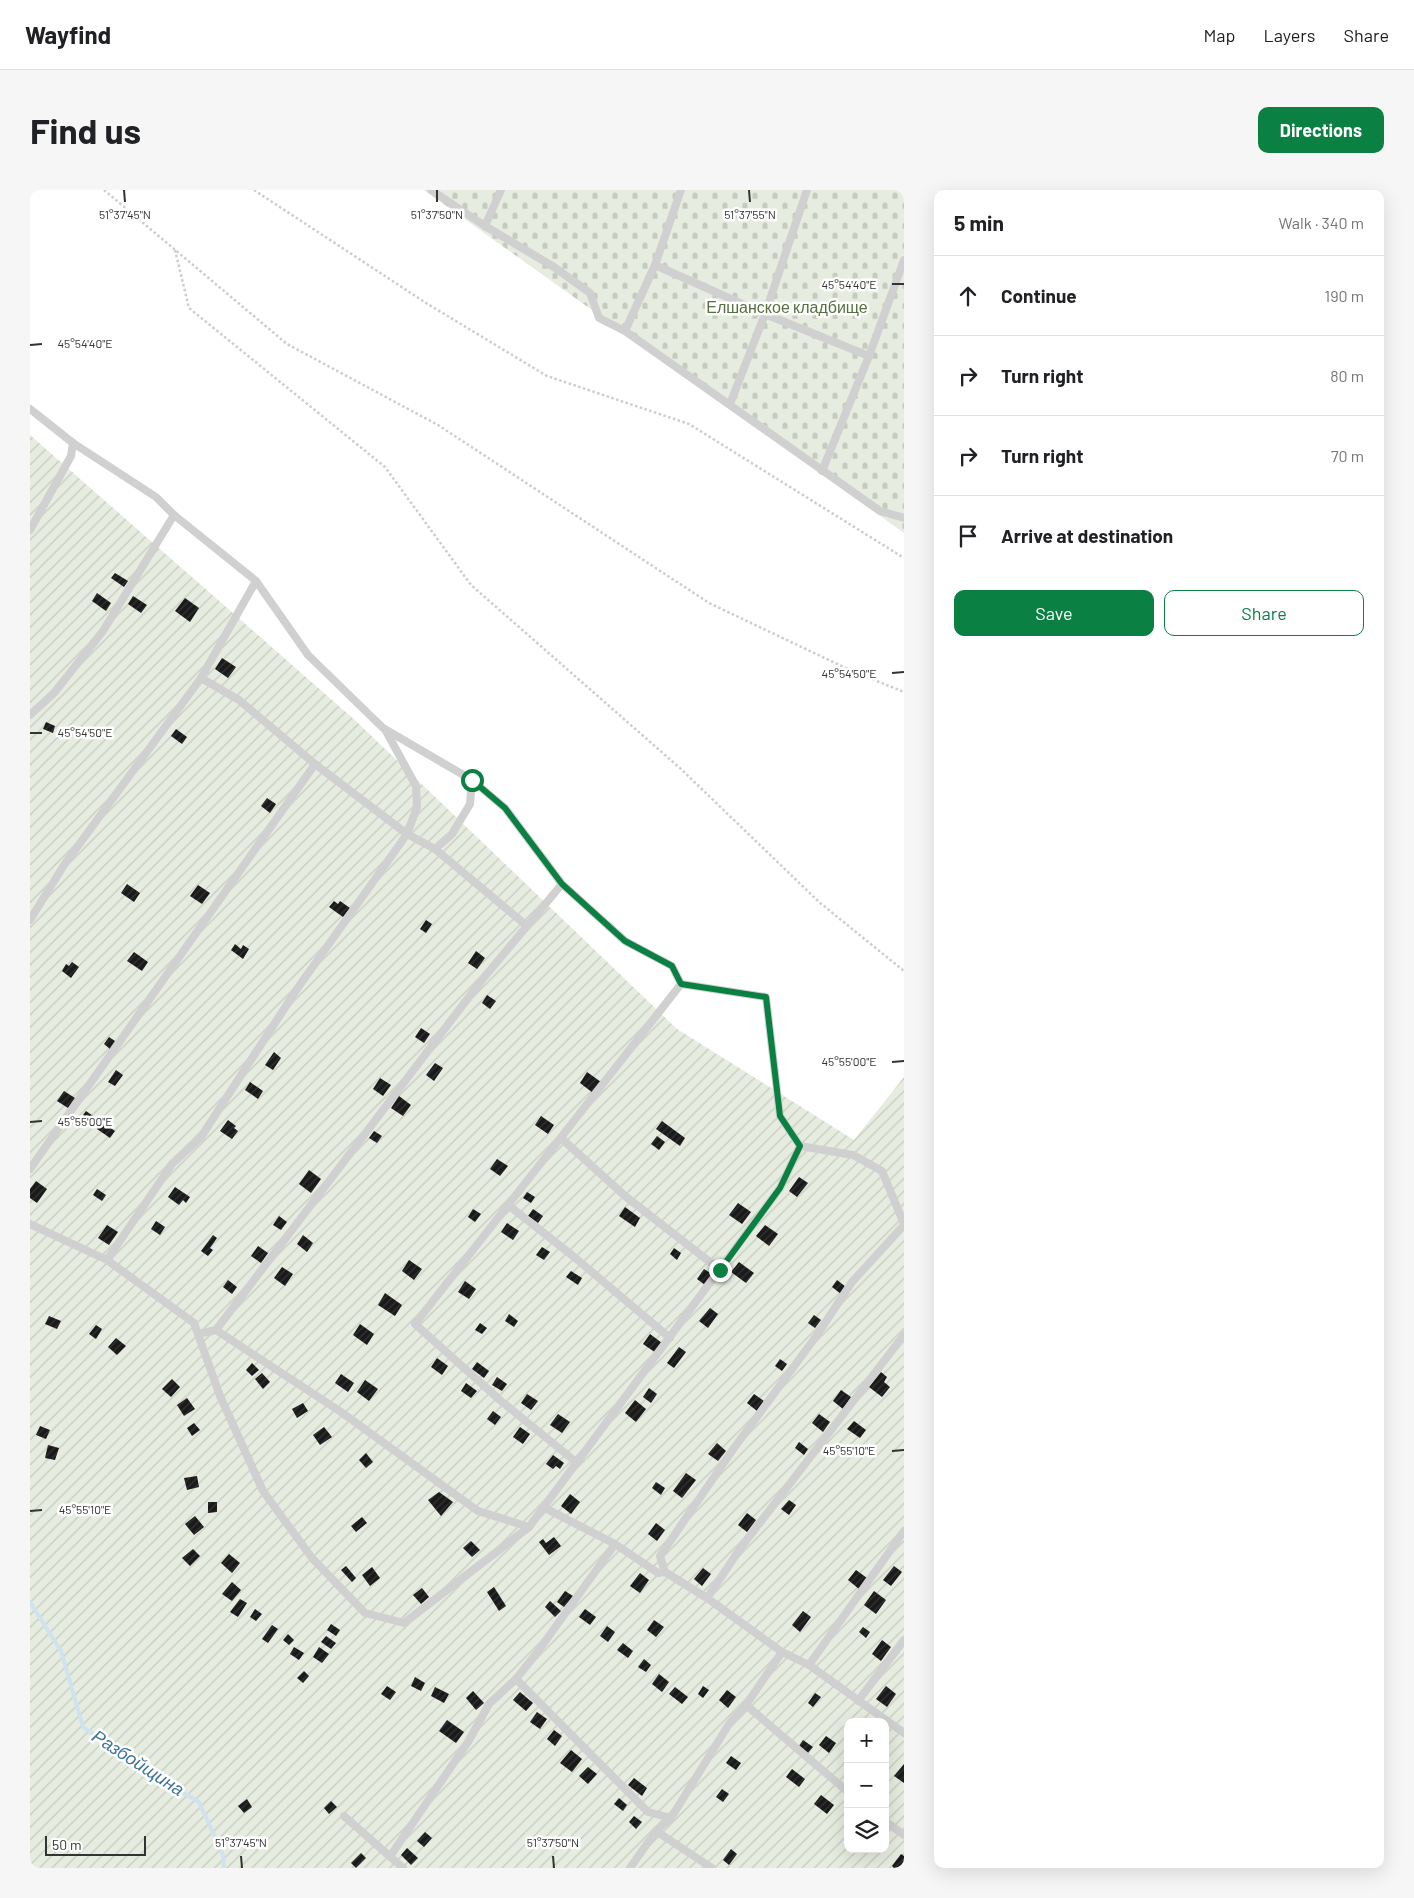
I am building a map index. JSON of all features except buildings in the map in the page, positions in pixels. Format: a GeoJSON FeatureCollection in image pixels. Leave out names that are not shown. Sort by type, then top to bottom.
{"type":"FeatureCollection","features":[{"type":"Feature","properties":{"kind":"lane"},"geometry":{"type":"LineString","coordinates":[[431,190],[485,226],[554,267],[590,294],[599,318],[625,331],[880,511],[904,518]]}},
{"type":"Feature","properties":{"kind":"lane"},"geometry":{"type":"LineString","coordinates":[[485,226],[501,190]]}},
{"type":"Feature","properties":{"kind":"lane"},"geometry":{"type":"LineString","coordinates":[[625,331],[655,265],[681,190]]}},
{"type":"Feature","properties":{"kind":"lane"},"geometry":{"type":"LineString","coordinates":[[730,404],[765,314],[807,190]]}},
{"type":"Feature","properties":{"kind":"lane"},"geometry":{"type":"LineString","coordinates":[[822,471],[869,356],[904,260]]}},
{"type":"Feature","properties":{"kind":"lane"},"geometry":{"type":"LineString","coordinates":[[655,265],[765,314],[869,356]]}},
{"type":"Feature","properties":{"kind":"lane"},"geometry":{"type":"LineString","coordinates":[[30,409],[73,443],[156,497],[174,515],[256,581],[308,655],[385,729],[472,780],[505,808],[562,884],[625,941],[672,966],[681,984]]}},
{"type":"Feature","properties":{"kind":"lane"},"geometry":{"type":"LineString","coordinates":[[30,530],[71,456],[73,443]]}},
{"type":"Feature","properties":{"kind":"lane"},"geometry":{"type":"LineString","coordinates":[[30,715],[54,693],[104,632],[174,515]]}},
{"type":"Feature","properties":{"kind":"lane"},"geometry":{"type":"LineString","coordinates":[[30,920],[64,865],[201,678],[256,581]]}},
{"type":"Feature","properties":{"kind":"lane"},"geometry":{"type":"LineString","coordinates":[[201,678],[239,700],[315,764],[407,834],[435,849],[527,926]]}},
{"type":"Feature","properties":{"kind":"lane"},"geometry":{"type":"LineString","coordinates":[[107,1260],[172,1164],[201,1137],[297,989],[407,834],[417,806],[416,786],[385,729]]}},
{"type":"Feature","properties":{"kind":"lane"},"geometry":{"type":"LineString","coordinates":[[30,1169],[315,764]]}},
{"type":"Feature","properties":{"kind":"lane"},"geometry":{"type":"LineString","coordinates":[[435,849],[452,834],[470,804],[472,780]]}},
{"type":"Feature","properties":{"kind":"lane"},"geometry":{"type":"LineString","coordinates":[[198,1334],[216,1330],[481,981],[562,884]]}},
{"type":"Feature","properties":{"kind":"lane"},"geometry":{"type":"LineString","coordinates":[[576,1462],[501,1401],[416,1324],[681,984]]}},
{"type":"Feature","properties":{"kind":"lane"},"geometry":{"type":"LineString","coordinates":[[681,984],[766,997],[780,1116],[800,1146],[853,1155],[882,1172],[904,1224],[852,1282],[817,1335],[734,1448],[660,1556],[666,1572],[707,1598],[782,1652],[809,1664],[904,1733]]}},
{"type":"Feature","properties":{"kind":"lane"},"geometry":{"type":"LineString","coordinates":[[561,1138],[624,1196],[720,1270]]}},
{"type":"Feature","properties":{"kind":"lane"},"geometry":{"type":"LineString","coordinates":[[30,1224],[107,1260],[194,1323],[220,1396],[263,1491],[312,1558],[365,1613],[404,1623],[528,1527],[780,1188],[800,1146]]}},
{"type":"Feature","properties":{"kind":"lane"},"geometry":{"type":"LineString","coordinates":[[508,1206],[572,1256],[670,1338]]}},
{"type":"Feature","properties":{"kind":"lane"},"geometry":{"type":"LineString","coordinates":[[216,1330],[341,1412],[478,1512],[528,1527]]}},
{"type":"Feature","properties":{"kind":"lane"},"geometry":{"type":"LineString","coordinates":[[707,1598],[742,1546],[904,1335]]}},
{"type":"Feature","properties":{"kind":"lane"},"geometry":{"type":"LineString","coordinates":[[543,1507],[615,1544],[658,1573],[666,1572]]}},
{"type":"Feature","properties":{"kind":"lane"},"geometry":{"type":"LineString","coordinates":[[809,1664],[904,1531]]}},
{"type":"Feature","properties":{"kind":"lane"},"geometry":{"type":"LineString","coordinates":[[390,1855],[468,1742],[489,1704],[516,1679],[536,1654],[615,1544]]}},
{"type":"Feature","properties":{"kind":"lane"},"geometry":{"type":"LineString","coordinates":[[858,1700],[904,1640]]}},
{"type":"Feature","properties":{"kind":"lane"},"geometry":{"type":"LineString","coordinates":[[630,1868],[656,1831],[671,1818],[729,1724],[746,1705],[782,1652]]}},
{"type":"Feature","properties":{"kind":"lane"},"geometry":{"type":"LineString","coordinates":[[516,1679],[648,1812],[671,1818]]}},
{"type":"Feature","properties":{"kind":"lane"},"geometry":{"type":"LineString","coordinates":[[746,1705],[844,1789]]}},
{"type":"Feature","properties":{"kind":"lane"},"geometry":{"type":"LineString","coordinates":[[344,1816],[403,1868]]}},
{"type":"Feature","properties":{"kind":"lane"},"geometry":{"type":"LineString","coordinates":[[889,1825],[904,1835]]}},
{"type":"Feature","properties":{"kind":"lane"},"geometry":{"type":"LineString","coordinates":[[656,1831],[712,1868]]}},
{"type":"Feature","properties":{"kind":"path"},"geometry":{"type":"LineString","coordinates":[[104,190],[287,344],[438,426],[710,603],[852,671],[904,692]]}},
{"type":"Feature","properties":{"kind":"path"},"geometry":{"type":"LineString","coordinates":[[254,190],[426,303],[547,376],[689,424],[904,558]]}},
{"type":"Feature","properties":{"kind":"path"},"geometry":{"type":"LineString","coordinates":[[175,250],[188,308],[385,467],[472,585],[681,769],[819,902],[904,971]]}},
{"type":"Feature","properties":{"kind":"green space","name":"Елшанское кладбище"},"geometry":{"type":"Polygon","coordinates":[[[424,190],[904,190],[904,533],[424,190]]]}},
{"type":"Feature","properties":{"kind":"green space"},"geometry":{"type":"Polygon","coordinates":[[[30,435],[357,722],[677,1029],[854,1140],[904,1077],[904,1868],[30,1868],[30,435]]]}},
{"type":"Feature","properties":{"kind":"waterway","name":"Разбойщина"},"geometry":{"type":"LineString","coordinates":[[30,1602],[61,1651],[83,1727],[132,1763],[199,1802],[223,1855],[224,1868]]}},
{"type":"Feature","properties":{"kind":"route"},"geometry":{"type":"LineString","coordinates":[[472,780],[505,808],[562,884],[625,941],[672,966],[681,984],[766,997],[780,1116],[800,1146],[780,1188],[720,1270]]}}]}
